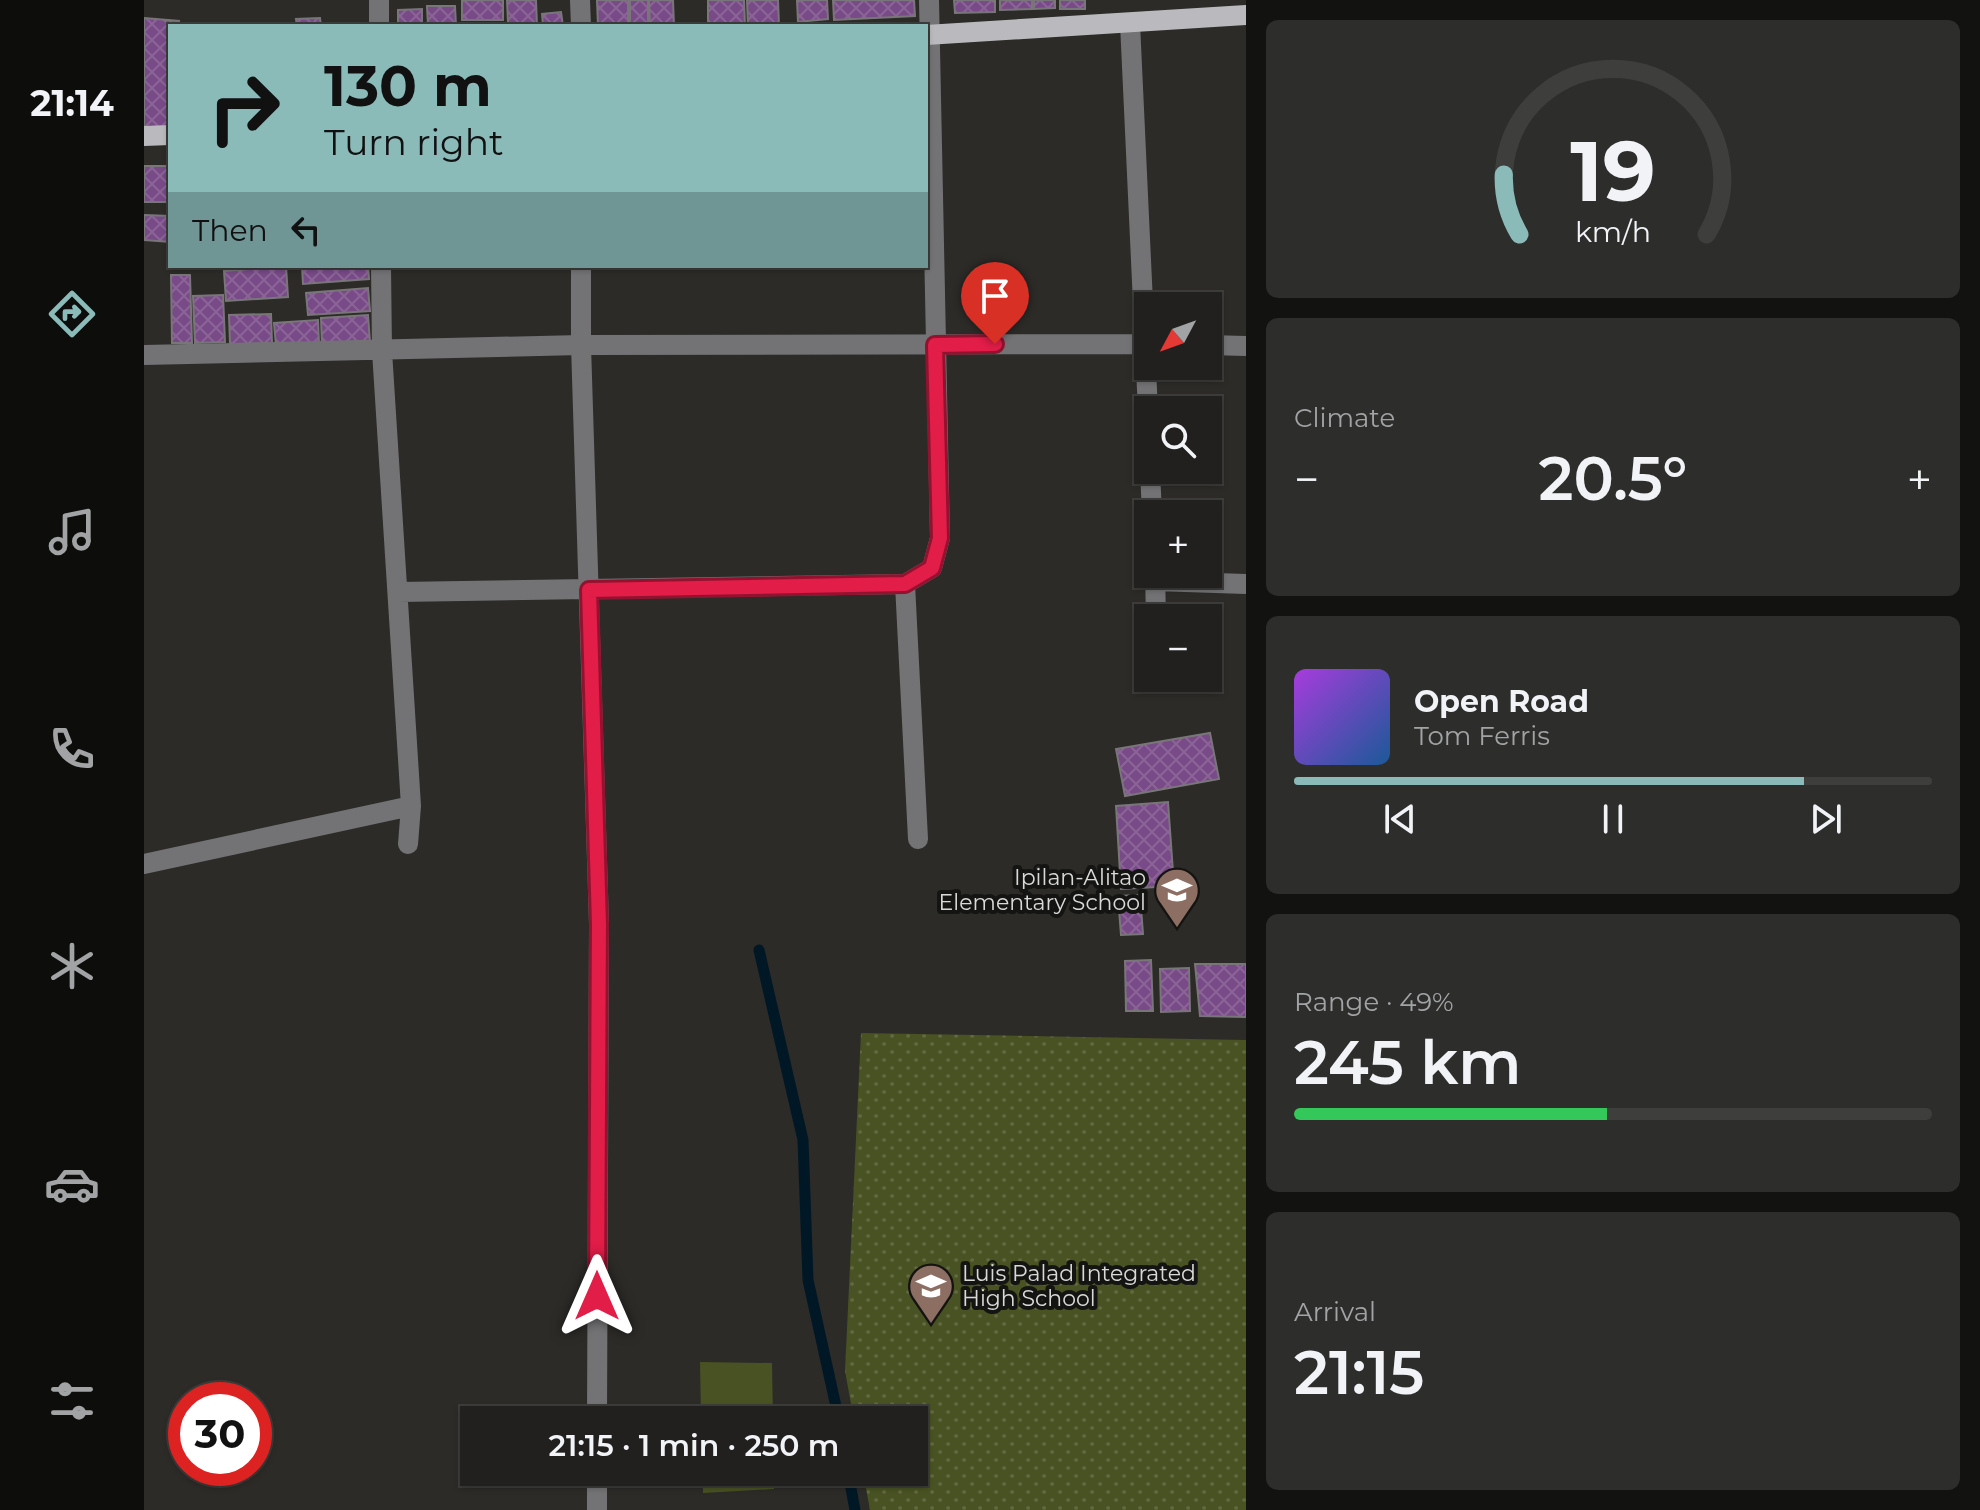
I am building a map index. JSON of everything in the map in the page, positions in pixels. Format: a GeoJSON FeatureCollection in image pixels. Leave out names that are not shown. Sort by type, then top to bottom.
{"type":"FeatureCollection","features":[{"type":"Feature","properties":{"kind":"main road"},"geometry":{"type":"LineString","coordinates":[[928,35],[1246,15]]}},
{"type":"Feature","properties":{"kind":"main road"},"geometry":{"type":"LineString","coordinates":[[144,136],[168,135]]}},
{"type":"Feature","properties":{"kind":"street"},"geometry":{"type":"LineString","coordinates":[[379,0],[379,24]]}},
{"type":"Feature","properties":{"kind":"street"},"geometry":{"type":"LineString","coordinates":[[580,0],[581,24]]}},
{"type":"Feature","properties":{"kind":"street"},"geometry":{"type":"LineString","coordinates":[[399,592],[905,584],[932,568],[940,538],[929,0]]}},
{"type":"Feature","properties":{"kind":"street"},"geometry":{"type":"LineString","coordinates":[[1130,23],[1144,292]]}},
{"type":"Feature","properties":{"kind":"street"},"geometry":{"type":"LineString","coordinates":[[381,268],[382,351],[411,806],[408,844]]}},
{"type":"Feature","properties":{"kind":"street"},"geometry":{"type":"LineString","coordinates":[[581,268],[599,924],[597,1406]]}},
{"type":"Feature","properties":{"kind":"street"},"geometry":{"type":"LineString","coordinates":[[144,355],[581,345],[1134,344]]}},
{"type":"Feature","properties":{"kind":"street"},"geometry":{"type":"LineString","coordinates":[[1222,345],[1246,346]]}},
{"type":"Feature","properties":{"kind":"street"},"geometry":{"type":"LineString","coordinates":[[1222,582],[1246,584]]}},
{"type":"Feature","properties":{"kind":"street"},"geometry":{"type":"LineString","coordinates":[[905,584],[918,839]]}},
{"type":"Feature","properties":{"kind":"street"},"geometry":{"type":"LineString","coordinates":[[144,864],[411,806]]}},
{"type":"Feature","properties":{"kind":"street"},"geometry":{"type":"LineString","coordinates":[[597,1486],[597,1510]]}},
{"type":"Feature","properties":{"kind":"green space","name":"Luis Palad Integrated High School"},"geometry":{"type":"Polygon","coordinates":[[[861,1033],[1246,1040],[1246,1510],[870,1510],[866,1486],[928,1486],[928,1406],[851,1406],[845,1371],[861,1033]]]}},
{"type":"Feature","properties":{"kind":"green space"},"geometry":{"type":"Polygon","coordinates":[[[700,1362],[772,1363],[773,1406],[701,1406],[700,1362]]]}},
{"type":"Feature","properties":{"kind":"green space"},"geometry":{"type":"Polygon","coordinates":[[[703,1486],[774,1486],[774,1489],[703,1493],[703,1486]]]}},
{"type":"Feature","properties":{"kind":"building"},"geometry":{"type":"Polygon","coordinates":[[[462,0],[503,0],[503,20],[462,20],[462,0]]]}},
{"type":"Feature","properties":{"kind":"building"},"geometry":{"type":"Polygon","coordinates":[[[507,0],[536,0],[537,24],[493,24],[508,23],[507,0]]]}},
{"type":"Feature","properties":{"kind":"building"},"geometry":{"type":"Polygon","coordinates":[[[597,0],[628,0],[628,24],[598,24],[597,0]]]}},
{"type":"Feature","properties":{"kind":"building"},"geometry":{"type":"Polygon","coordinates":[[[630,0],[648,0],[648,24],[630,24],[630,0]]]}},
{"type":"Feature","properties":{"kind":"building"},"geometry":{"type":"Polygon","coordinates":[[[649,0],[673,0],[674,24],[650,24],[649,0]]]}},
{"type":"Feature","properties":{"kind":"building"},"geometry":{"type":"Polygon","coordinates":[[[708,0],[744,0],[745,24],[708,24],[708,0]]]}},
{"type":"Feature","properties":{"kind":"building"},"geometry":{"type":"Polygon","coordinates":[[[747,0],[778,0],[779,24],[748,24],[747,0]]]}},
{"type":"Feature","properties":{"kind":"building"},"geometry":{"type":"Polygon","coordinates":[[[797,0],[827,0],[828,19],[798,22],[797,0]]]}},
{"type":"Feature","properties":{"kind":"building"},"geometry":{"type":"Polygon","coordinates":[[[833,0],[914,0],[915,16],[834,20],[833,0]]]}},
{"type":"Feature","properties":{"kind":"building"},"geometry":{"type":"Polygon","coordinates":[[[954,0],[995,0],[995,12],[955,13],[954,0]]]}},
{"type":"Feature","properties":{"kind":"building"},"geometry":{"type":"Polygon","coordinates":[[[1000,0],[1032,0],[1032,9],[1000,10],[1000,0]]]}},
{"type":"Feature","properties":{"kind":"building"},"geometry":{"type":"Polygon","coordinates":[[[1034,0],[1055,0],[1055,8],[1034,9],[1034,0]]]}},
{"type":"Feature","properties":{"kind":"building"},"geometry":{"type":"Polygon","coordinates":[[[1060,0],[1085,0],[1085,9],[1060,9],[1060,0]]]}},
{"type":"Feature","properties":{"kind":"building"},"geometry":{"type":"Polygon","coordinates":[[[427,6],[455,6],[456,24],[428,24],[427,6]]]}},
{"type":"Feature","properties":{"kind":"building"},"geometry":{"type":"Polygon","coordinates":[[[422,9],[422,24],[398,24],[398,10],[422,9]]]}},
{"type":"Feature","properties":{"kind":"building"},"geometry":{"type":"Polygon","coordinates":[[[561,12],[563,24],[543,24],[542,14],[561,12]]]}},
{"type":"Feature","properties":{"kind":"building"},"geometry":{"type":"Polygon","coordinates":[[[144,18],[179,21],[178,24],[168,24],[168,131],[144,128],[144,18]]]}},
{"type":"Feature","properties":{"kind":"building"},"geometry":{"type":"Polygon","coordinates":[[[320,18],[321,24],[297,24],[296,19],[320,18]]]}},
{"type":"Feature","properties":{"kind":"building"},"geometry":{"type":"Polygon","coordinates":[[[144,166],[168,166],[168,202],[144,202],[144,166]]]}},
{"type":"Feature","properties":{"kind":"building"},"geometry":{"type":"Polygon","coordinates":[[[144,215],[168,216],[168,242],[144,240],[144,215]]]}},
{"type":"Feature","properties":{"kind":"building"},"geometry":{"type":"Polygon","coordinates":[[[286,268],[288,297],[226,301],[224,271],[286,268]]]}},
{"type":"Feature","properties":{"kind":"building"},"geometry":{"type":"Polygon","coordinates":[[[302,268],[368,268],[369,279],[303,284],[302,268]]]}},
{"type":"Feature","properties":{"kind":"building"},"geometry":{"type":"Polygon","coordinates":[[[171,275],[190,275],[192,343],[172,343],[171,275]]]}},
{"type":"Feature","properties":{"kind":"building"},"geometry":{"type":"Polygon","coordinates":[[[368,288],[370,311],[308,315],[306,293],[368,288]]]}},
{"type":"Feature","properties":{"kind":"building"},"geometry":{"type":"Polygon","coordinates":[[[223,295],[225,342],[195,343],[193,296],[223,295]]]}},
{"type":"Feature","properties":{"kind":"building"},"geometry":{"type":"Polygon","coordinates":[[[271,314],[272,343],[230,344],[229,315],[271,314]]]}},
{"type":"Feature","properties":{"kind":"building"},"geometry":{"type":"Polygon","coordinates":[[[368,315],[370,342],[322,345],[321,318],[368,315]]]}},
{"type":"Feature","properties":{"kind":"building"},"geometry":{"type":"Polygon","coordinates":[[[318,320],[319,343],[276,346],[274,323],[318,320]]]}},
{"type":"Feature","properties":{"kind":"building"},"geometry":{"type":"Polygon","coordinates":[[[1210,733],[1219,779],[1125,796],[1116,749],[1210,733]]]}},
{"type":"Feature","properties":{"kind":"building"},"geometry":{"type":"Polygon","coordinates":[[[1168,802],[1174,886],[1121,889],[1116,806],[1168,802]]]}},
{"type":"Feature","properties":{"kind":"building"},"geometry":{"type":"Polygon","coordinates":[[[1140,895],[1143,934],[1121,935],[1118,896],[1140,895]]]}},
{"type":"Feature","properties":{"kind":"building"},"geometry":{"type":"Polygon","coordinates":[[[1151,960],[1153,1011],[1126,1011],[1125,961],[1151,960]]]}},
{"type":"Feature","properties":{"kind":"building"},"geometry":{"type":"Polygon","coordinates":[[[1195,964],[1246,964],[1246,1017],[1200,1016],[1195,964]]]}},
{"type":"Feature","properties":{"kind":"building"},"geometry":{"type":"Polygon","coordinates":[[[1189,968],[1190,1011],[1161,1012],[1160,969],[1189,968]]]}},
{"type":"Feature","properties":{"kind":"waterway"},"geometry":{"type":"LineString","coordinates":[[759,950],[803,1140],[808,1280],[836,1406]]}},
{"type":"Feature","properties":{"kind":"waterway"},"geometry":{"type":"LineString","coordinates":[[851,1486],[855,1510]]}},
{"type":"Feature","properties":{"kind":"place","name":"Ipilan-Alitao Elementary School"},"geometry":{"type":"Point","coordinates":[1177,929]}},
{"type":"Feature","properties":{"kind":"place","name":"Luis Palad Integrated High School"},"geometry":{"type":"Point","coordinates":[931,1325]}},
{"type":"Feature","properties":{"kind":"route"},"geometry":{"type":"LineString","coordinates":[[597,1296],[599,924],[589,590],[905,584],[932,568],[940,538],[935,345],[995,344]]}}]}
